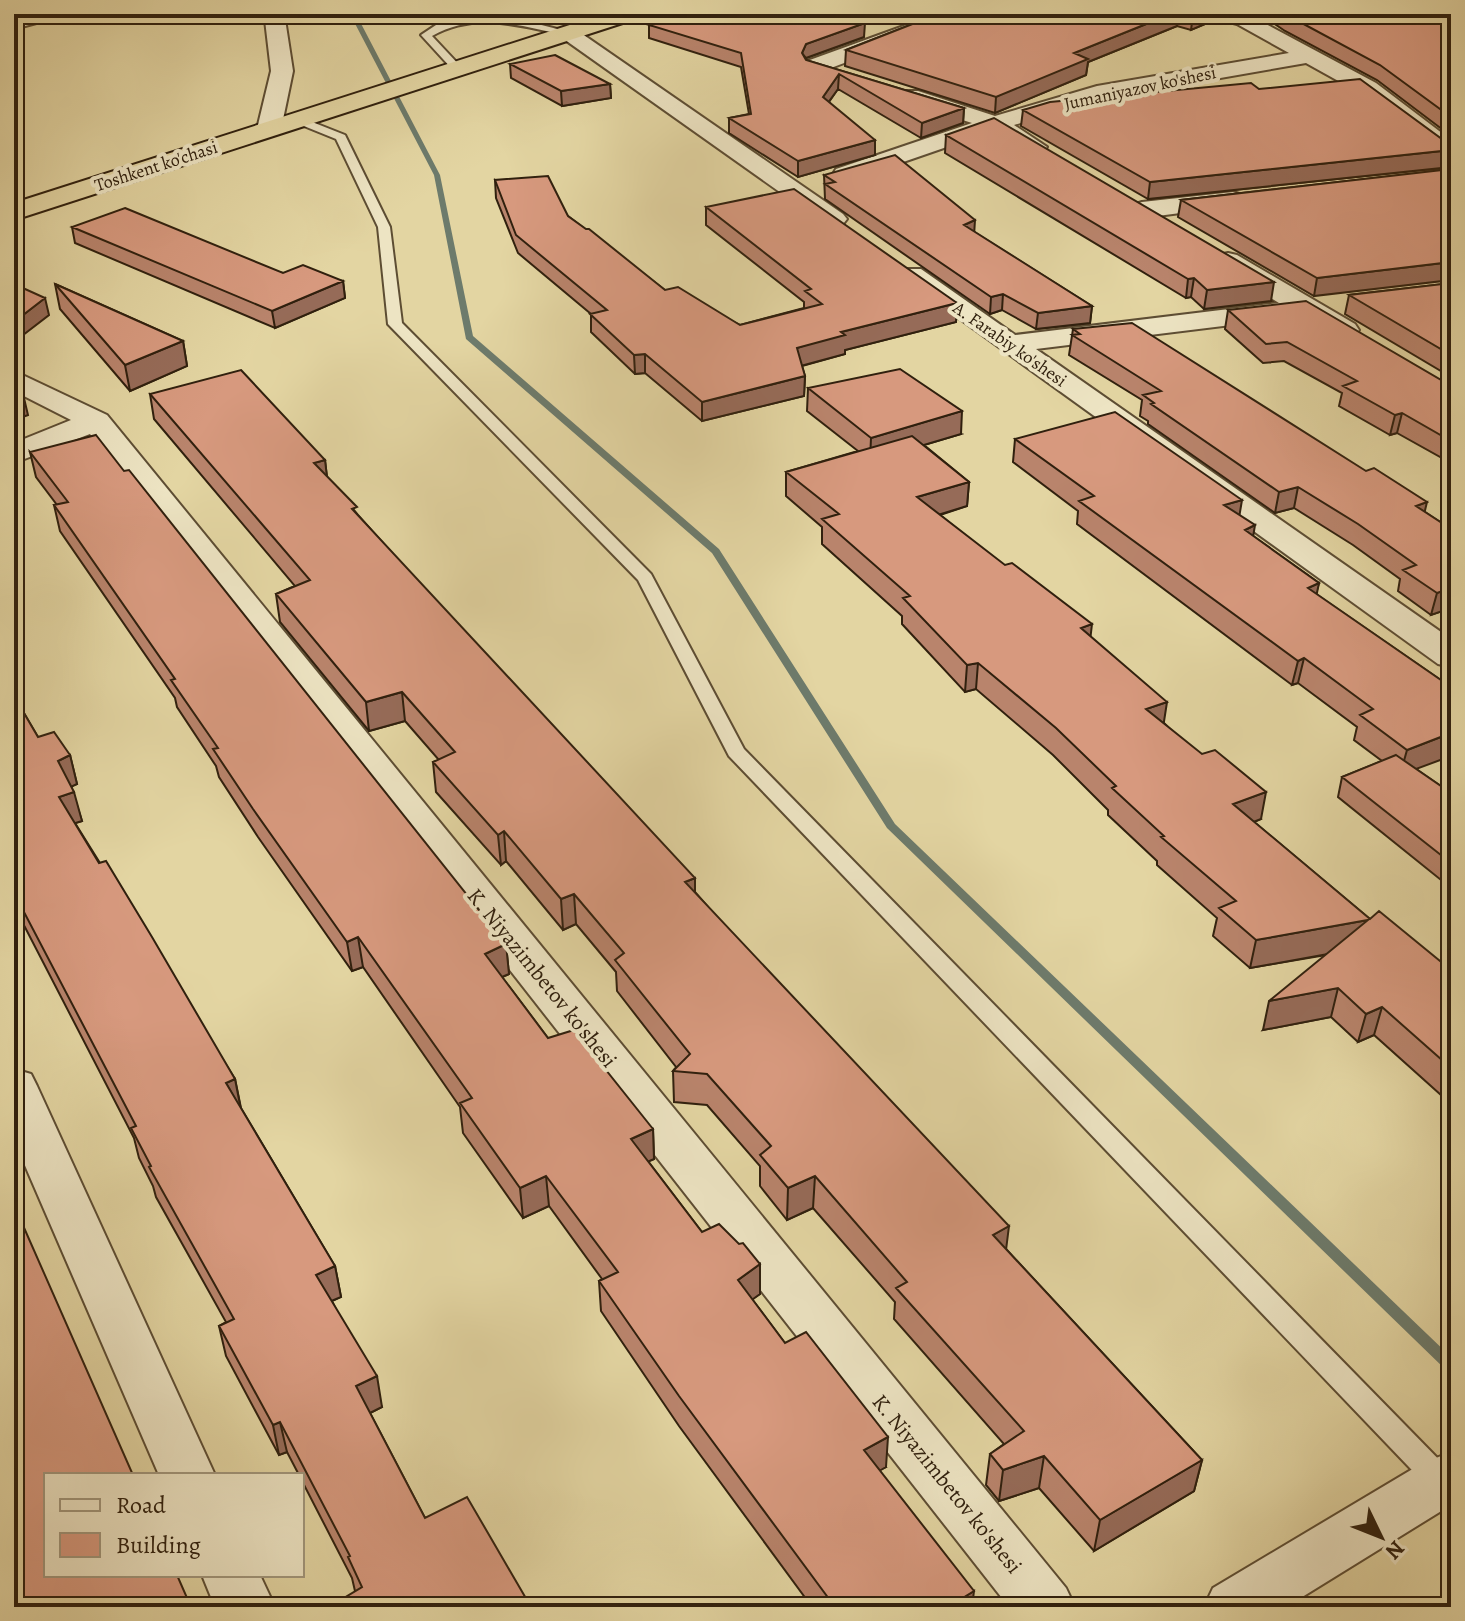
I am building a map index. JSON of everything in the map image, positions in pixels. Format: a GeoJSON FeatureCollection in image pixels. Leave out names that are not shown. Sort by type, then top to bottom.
{"type":"FeatureCollection","features":[{"type":"Feature","properties":{"kind":"highway"},"geometry":{"type":"LineString","coordinates":[[449,70],[627,14]]}},
{"type":"Feature","properties":{"kind":"highway","name":"Toshkent ko'chasi"},"geometry":{"type":"LineString","coordinates":[[14,212],[449,70]]}},
{"type":"Feature","properties":{"kind":"street"},"geometry":{"type":"LineString","coordinates":[[14,23],[48,14]]}},
{"type":"Feature","properties":{"kind":"street"},"geometry":{"type":"LineString","coordinates":[[269,129],[282,71],[275,19],[271,14]]}},
{"type":"Feature","properties":{"kind":"street"},"geometry":{"type":"LineString","coordinates":[[860,80],[815,66],[956,14]]}},
{"type":"Feature","properties":{"kind":"street"},"geometry":{"type":"LineString","coordinates":[[1220,14],[1252,17],[1309,56],[1368,88],[1451,151]]}},
{"type":"Feature","properties":{"kind":"street"},"geometry":{"type":"LineString","coordinates":[[568,33],[856,235]]}},
{"type":"Feature","properties":{"kind":"street","name":"Jumaniyazov ko'shesi"},"geometry":{"type":"LineString","coordinates":[[791,189],[875,166],[995,123],[1097,93],[1309,56]]}},
{"type":"Feature","properties":{"kind":"street"},"geometry":{"type":"LineString","coordinates":[[890,90],[995,123],[1062,163]]}},
{"type":"Feature","properties":{"kind":"street"},"geometry":{"type":"LineString","coordinates":[[1115,194],[1180,232]]}},
{"type":"Feature","properties":{"kind":"street"},"geometry":{"type":"LineString","coordinates":[[1142,210],[1250,198]]}},
{"type":"Feature","properties":{"kind":"street"},"geometry":{"type":"LineString","coordinates":[[1206,247],[1373,346]]}},
{"type":"Feature","properties":{"kind":"street","name":"A. Farabiy ko'shesi"},"geometry":{"type":"LineString","coordinates":[[895,262],[1451,656]]}},
{"type":"Feature","properties":{"kind":"street"},"geometry":{"type":"LineString","coordinates":[[1011,344],[1351,302]]}},
{"type":"Feature","properties":{"kind":"street","name":"K. Niyazimbetov ko'shesi"},"geometry":{"type":"LineString","coordinates":[[14,380],[96,421],[1045,1607]]}},
{"type":"Feature","properties":{"kind":"street"},"geometry":{"type":"LineString","coordinates":[[14,454],[96,421]]}},
{"type":"Feature","properties":{"kind":"street"},"geometry":{"type":"LineString","coordinates":[[14,1086],[186,1473]]}},
{"type":"Feature","properties":{"kind":"street"},"geometry":{"type":"LineString","coordinates":[[1234,1607],[1441,1481]]}},
{"type":"Feature","properties":{"kind":"street"},"geometry":{"type":"LineString","coordinates":[[232,1577],[245,1607]]}},
{"type":"Feature","properties":{"kind":"lane"},"geometry":{"type":"LineString","coordinates":[[449,70],[426,35],[439,26],[471,18],[497,18],[568,33]]}},
{"type":"Feature","properties":{"kind":"lane"},"geometry":{"type":"LineString","coordinates":[[298,120],[341,137],[378,214],[384,227],[395,324],[645,578],[736,752],[1441,1481]]}},
{"type":"Feature","properties":{"kind":"building"},"geometry":{"type":"Polygon","coordinates":[[[678,14],[832,14],[865,23],[806,44],[802,53],[806,60],[964,108],[922,123],[839,74],[823,97],[875,140],[798,161],[729,118],[751,114],[741,53],[649,25],[678,14]]]}},
{"type":"Feature","properties":{"kind":"building"},"geometry":{"type":"Polygon","coordinates":[[[938,14],[1171,14],[1074,53],[1088,59],[996,97],[846,50],[938,14]]]}},
{"type":"Feature","properties":{"kind":"building"},"geometry":{"type":"Polygon","coordinates":[[[1285,14],[1451,14],[1451,117],[1380,65],[1285,14]]]}},
{"type":"Feature","properties":{"kind":"building"},"geometry":{"type":"Polygon","coordinates":[[[555,55],[610,84],[561,91],[510,64],[555,55]]]}},
{"type":"Feature","properties":{"kind":"building"},"geometry":{"type":"Polygon","coordinates":[[[1360,79],[1451,143],[1451,150],[1150,182],[1023,110],[1050,102],[1251,83],[1259,89],[1360,79]]]}},
{"type":"Feature","properties":{"kind":"building"},"geometry":{"type":"Polygon","coordinates":[[[994,118],[1274,282],[1207,290],[1194,278],[1188,279],[946,135],[994,118]]]}},
{"type":"Feature","properties":{"kind":"building"},"geometry":{"type":"Polygon","coordinates":[[[895,155],[975,220],[964,225],[1092,306],[1038,313],[1003,294],[991,297],[825,184],[835,182],[824,175],[895,155]]]}},
{"type":"Feature","properties":{"kind":"building"},"geometry":{"type":"Polygon","coordinates":[[[1451,169],[1451,262],[1317,278],[1181,200],[1451,169]]]}},
{"type":"Feature","properties":{"kind":"building"},"geometry":{"type":"Polygon","coordinates":[[[548,176],[568,216],[589,229],[665,290],[678,287],[740,325],[822,304],[805,291],[811,289],[706,207],[794,189],[957,303],[841,332],[845,335],[797,348],[805,376],[702,402],[645,354],[634,355],[590,314],[607,310],[516,235],[495,180],[548,176]]]}},
{"type":"Feature","properties":{"kind":"building"},"geometry":{"type":"Polygon","coordinates":[[[125,208],[283,273],[303,265],[343,281],[272,311],[72,227],[125,208]]]}},
{"type":"Feature","properties":{"kind":"building"},"geometry":{"type":"Polygon","coordinates":[[[1451,283],[1451,355],[1349,295],[1451,283]]]}},
{"type":"Feature","properties":{"kind":"building"},"geometry":{"type":"Polygon","coordinates":[[[14,284],[45,298],[14,322],[14,284]]]}},
{"type":"Feature","properties":{"kind":"building"},"geometry":{"type":"Polygon","coordinates":[[[55,284],[183,341],[125,365],[55,284]]]}},
{"type":"Feature","properties":{"kind":"building"},"geometry":{"type":"Polygon","coordinates":[[[1306,301],[1451,383],[1451,441],[1402,413],[1395,415],[1343,386],[1357,381],[1287,342],[1266,344],[1228,310],[1306,301]]]}},
{"type":"Feature","properties":{"kind":"building"},"geometry":{"type":"Polygon","coordinates":[[[1132,323],[1366,471],[1374,468],[1427,502],[1416,506],[1451,529],[1451,588],[1437,593],[1403,570],[1416,565],[1298,487],[1279,492],[1151,404],[1154,403],[1143,395],[1161,391],[1072,335],[1080,334],[1073,329],[1132,323]]]}},
{"type":"Feature","properties":{"kind":"building"},"geometry":{"type":"Polygon","coordinates":[[[900,369],[962,411],[871,438],[808,388],[900,369]]]}},
{"type":"Feature","properties":{"kind":"building"},"geometry":{"type":"Polygon","coordinates":[[[241,370],[325,460],[314,463],[357,507],[352,509],[695,878],[685,882],[1009,1226],[993,1235],[1202,1460],[1100,1520],[1044,1456],[1003,1470],[990,1454],[1024,1431],[896,1288],[907,1282],[815,1176],[788,1188],[760,1155],[771,1146],[707,1074],[673,1071],[690,1054],[615,960],[624,953],[574,894],[561,899],[504,831],[498,835],[433,762],[455,752],[402,692],[366,702],[276,594],[310,580],[150,394],[241,370]]]}},
{"type":"Feature","properties":{"kind":"building"},"geometry":{"type":"Polygon","coordinates":[[[14,388],[23,394],[14,398],[14,388]]]}},
{"type":"Feature","properties":{"kind":"building"},"geometry":{"type":"Polygon","coordinates":[[[1115,412],[1242,500],[1224,505],[1255,525],[1245,530],[1319,583],[1308,588],[1451,687],[1451,733],[1407,750],[1360,715],[1373,709],[1304,658],[1298,661],[1079,501],[1094,496],[1015,439],[1115,412]]]}},
{"type":"Feature","properties":{"kind":"building"},"geometry":{"type":"Polygon","coordinates":[[[96,435],[124,471],[129,470],[506,944],[485,954],[548,1038],[574,1030],[653,1129],[631,1139],[702,1232],[719,1224],[739,1244],[743,1243],[760,1264],[738,1280],[785,1343],[806,1332],[888,1437],[864,1450],[974,1591],[948,1607],[835,1607],[679,1396],[599,1281],[618,1272],[546,1176],[520,1188],[460,1103],[472,1098],[358,937],[347,942],[253,809],[213,749],[218,748],[171,680],[175,679],[54,505],[68,502],[30,452],[96,435]]]}},
{"type":"Feature","properties":{"kind":"building"},"geometry":{"type":"Polygon","coordinates":[[[912,436],[969,482],[917,497],[1005,565],[1012,563],[1092,624],[1081,628],[1167,702],[1146,709],[1202,754],[1215,750],[1266,792],[1233,804],[1370,919],[1379,911],[1451,970],[1451,1068],[1382,1007],[1366,1014],[1338,988],[1269,1001],[1368,920],[1256,940],[1219,908],[1236,901],[1161,837],[1164,836],[1112,788],[1116,786],[1056,728],[978,663],[967,665],[903,598],[910,596],[822,519],[839,514],[786,472],[912,436]]]}},
{"type":"Feature","properties":{"kind":"building"},"geometry":{"type":"Polygon","coordinates":[[[14,696],[38,737],[54,732],[70,755],[58,761],[74,792],[59,797],[99,863],[106,861],[152,937],[235,1079],[226,1083],[335,1266],[316,1275],[377,1376],[356,1386],[425,1518],[467,1497],[531,1607],[329,1607],[362,1587],[350,1556],[280,1422],[273,1425],[219,1326],[234,1319],[149,1167],[131,1128],[136,1126],[14,893],[14,696]]]}},
{"type":"Feature","properties":{"kind":"building"},"geometry":{"type":"Polygon","coordinates":[[[1396,755],[1451,793],[1451,863],[1342,777],[1396,755]]]}},
{"type":"Feature","properties":{"kind":"building"},"geometry":{"type":"Polygon","coordinates":[[[14,1205],[132,1473],[44,1473],[44,1577],[178,1577],[191,1607],[23,1607],[14,1582],[14,1205]]]}},
{"type":"Feature","properties":{"kind":"waterway"},"geometry":{"type":"LineString","coordinates":[[353,14],[437,175],[469,337],[716,551],[891,826],[1451,1366]]}}]}
